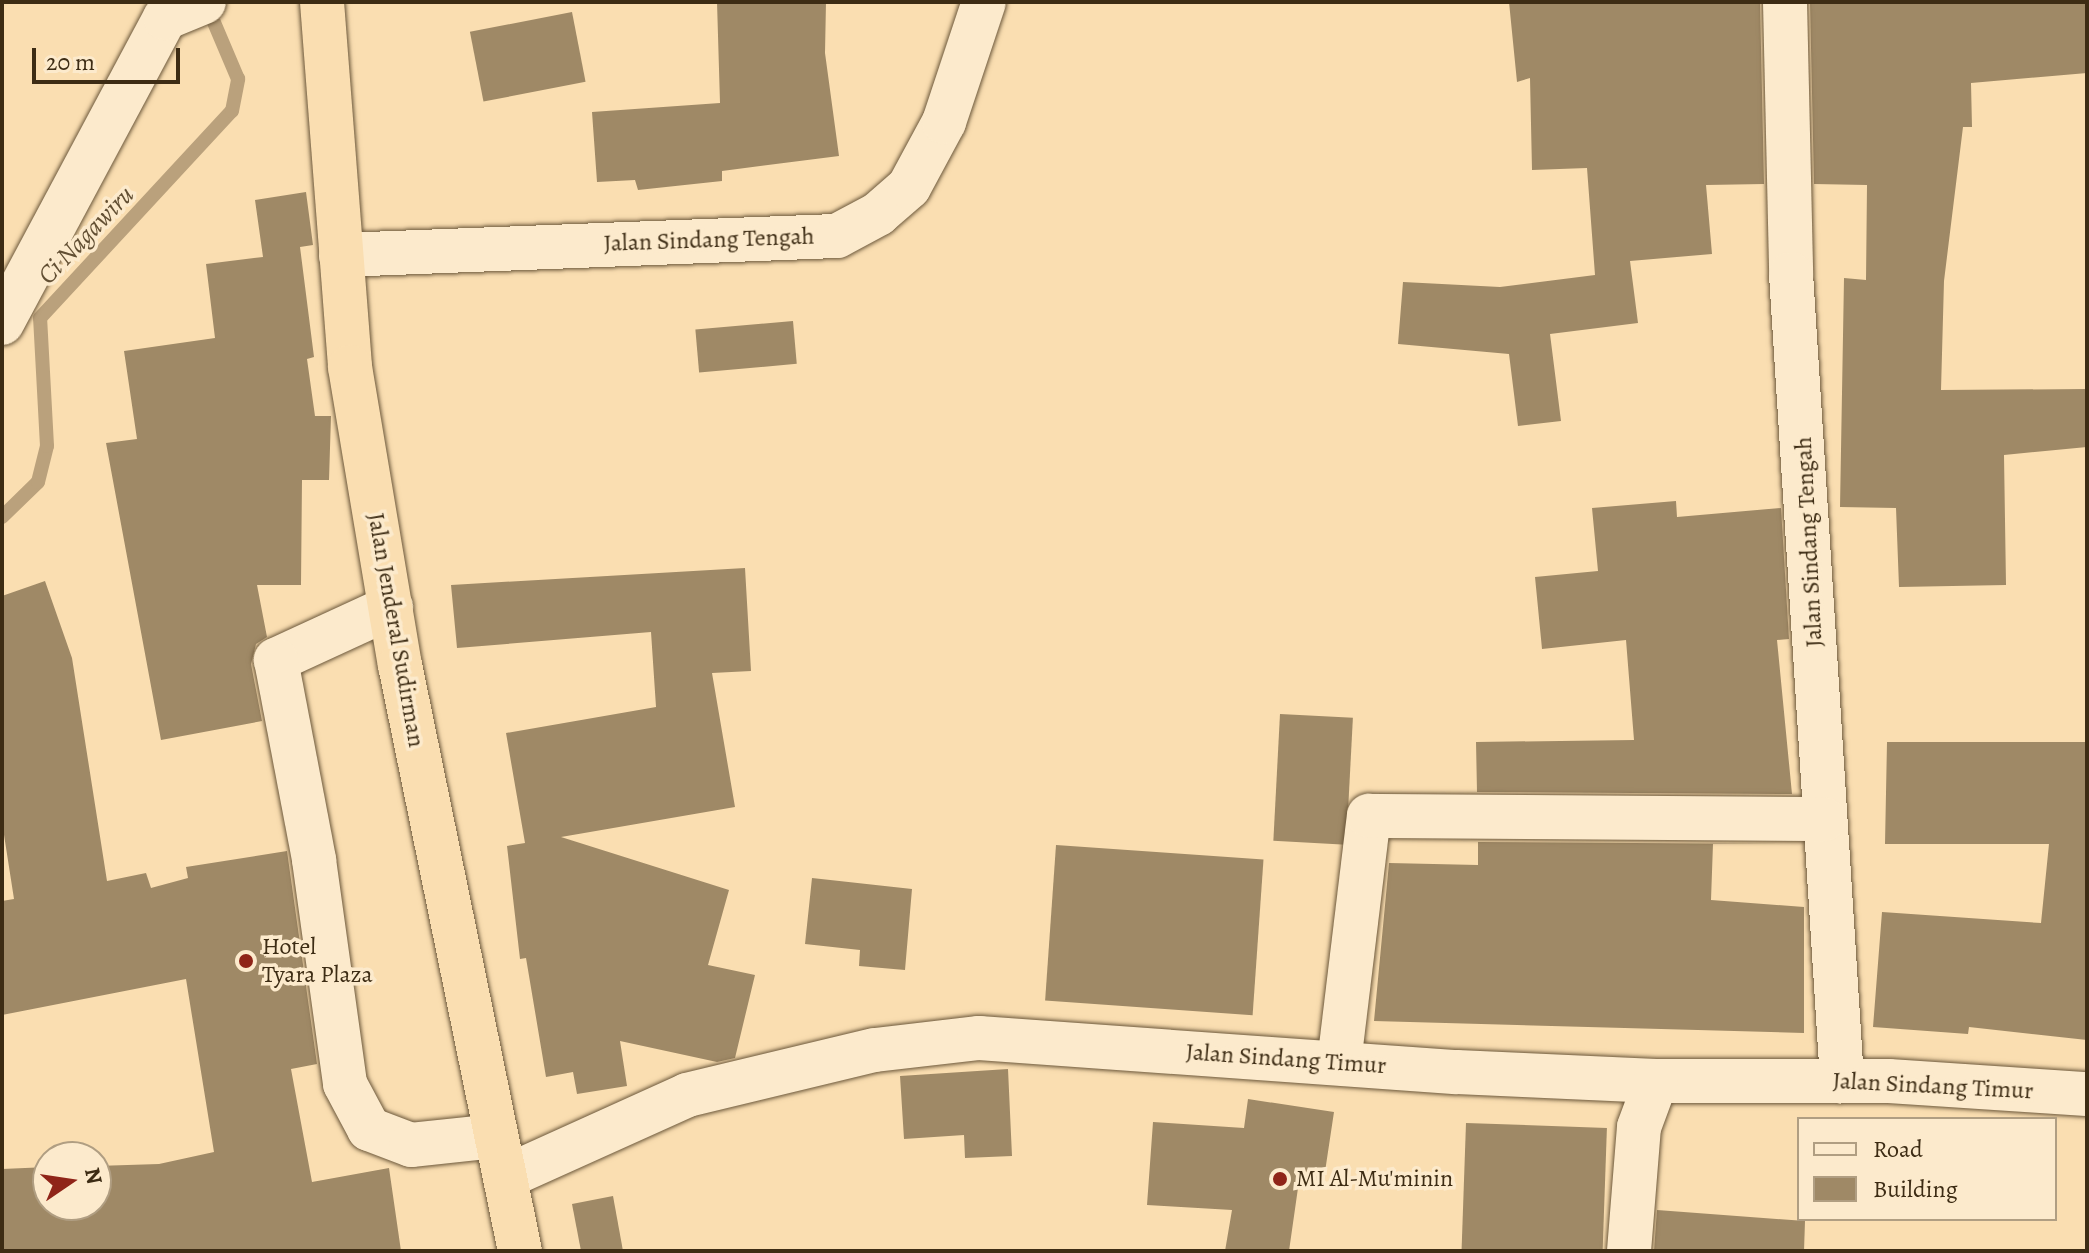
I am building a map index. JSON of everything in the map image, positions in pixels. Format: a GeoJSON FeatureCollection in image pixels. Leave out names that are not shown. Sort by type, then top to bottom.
{"type":"FeatureCollection","features":[{"type":"Feature","properties":{"kind":"highway","name":"Jalan Jenderal Sudirman"},"geometry":{"type":"LineString","coordinates":[[322,2],[350,367],[391,607],[520,1251]]}},
{"type":"Feature","properties":{"kind":"street","name":"Jalan Sindang Tengah"},"geometry":{"type":"LineString","coordinates":[[341,255],[837,236],[878,214],[921,168],[984,2]]}},
{"type":"Feature","properties":{"kind":"street","name":"Jalan Sindang Tengah"},"geometry":{"type":"LineString","coordinates":[[1785,2],[1791,274],[1842,1081]]}},
{"type":"Feature","properties":{"kind":"street"},"geometry":{"type":"LineString","coordinates":[[2,323],[183,6]]}},
{"type":"Feature","properties":{"kind":"street","name":"Jalan Sindang Timur"},"geometry":{"type":"LineString","coordinates":[[391,607],[276,660],[314,860],[345,1084],[369,1129],[411,1145],[502,1156],[687,1095],[875,1050],[979,1038],[1656,1081],[1842,1081],[2087,1094]]}},
{"type":"Feature","properties":{"kind":"street"},"geometry":{"type":"LineString","coordinates":[[1339,1063],[1369,816],[1824,819]]}},
{"type":"Feature","properties":{"kind":"street"},"geometry":{"type":"LineString","coordinates":[[1629,1251],[1639,1127],[1656,1081]]}},
{"type":"Feature","properties":{"kind":"building"},"geometry":{"type":"Polygon","coordinates":[[[717,2],[826,2],[825,53],[839,156],[722,171],[722,181],[638,190],[635,180],[597,182],[592,112],[720,103],[717,2]]]}},
{"type":"Feature","properties":{"kind":"building"},"geometry":{"type":"Polygon","coordinates":[[[1509,2],[1760,2],[1764,184],[1706,185],[1712,254],[1630,261],[1638,323],[1550,334],[1561,421],[1518,426],[1509,354],[1398,344],[1403,282],[1500,287],[1595,275],[1587,168],[1532,170],[1530,78],[1517,82],[1509,2]]]}},
{"type":"Feature","properties":{"kind":"building"},"geometry":{"type":"Polygon","coordinates":[[[1810,2],[2087,2],[2087,73],[1971,83],[1972,127],[1963,127],[1944,281],[1941,390],[2087,389],[2087,447],[2004,455],[2006,585],[1899,587],[1896,508],[1840,507],[1844,278],[1866,280],[1867,185],[1814,184],[1810,2]]]}},
{"type":"Feature","properties":{"kind":"building"},"geometry":{"type":"Polygon","coordinates":[[[572,12],[586,82],[483,102],[470,32],[572,12]]]}},
{"type":"Feature","properties":{"kind":"building"},"geometry":{"type":"Polygon","coordinates":[[[306,192],[313,245],[300,247],[314,357],[307,359],[315,416],[331,416],[329,480],[302,480],[301,585],[257,585],[267,637],[256,644],[251,664],[262,721],[161,740],[106,443],[137,439],[124,351],[215,338],[206,264],[263,257],[255,200],[306,192]]]}},
{"type":"Feature","properties":{"kind":"building"},"geometry":{"type":"Polygon","coordinates":[[[793,321],[797,364],[699,372],[695,330],[793,321]]]}},
{"type":"Feature","properties":{"kind":"building"},"geometry":{"type":"Polygon","coordinates":[[[1676,501],[1677,517],[1781,508],[1789,639],[1777,640],[1792,794],[1477,792],[1476,742],[1634,740],[1626,640],[1542,649],[1535,577],[1598,571],[1592,508],[1676,501]]]}},
{"type":"Feature","properties":{"kind":"building"},"geometry":{"type":"Polygon","coordinates":[[[745,568],[751,671],[712,673],[735,807],[561,837],[729,890],[708,965],[755,975],[735,1058],[717,1062],[620,1041],[627,1086],[577,1094],[573,1072],[546,1077],[526,958],[520,959],[507,846],[525,843],[506,733],[656,707],[651,632],[457,648],[451,585],[745,568]]]}},
{"type":"Feature","properties":{"kind":"building"},"geometry":{"type":"Polygon","coordinates":[[[45,581],[72,658],[107,881],[146,873],[151,888],[188,878],[186,867],[287,851],[317,1064],[291,1069],[312,1182],[389,1168],[401,1251],[2,1251],[2,1169],[32,1168],[32,1221],[112,1221],[112,1165],[159,1164],[214,1152],[186,979],[2,1015],[2,901],[14,899],[2,822],[2,596],[45,581]]]}},
{"type":"Feature","properties":{"kind":"building"},"geometry":{"type":"Polygon","coordinates":[[[1280,714],[1353,718],[1346,845],[1273,841],[1280,714]]]}},
{"type":"Feature","properties":{"kind":"building"},"geometry":{"type":"Polygon","coordinates":[[[1887,742],[2087,742],[2087,1040],[1969,1027],[1968,1034],[1873,1027],[1882,912],[2041,923],[2049,844],[1885,844],[1887,742]]]}},
{"type":"Feature","properties":{"kind":"building"},"geometry":{"type":"Polygon","coordinates":[[[1478,842],[1798,844],[1713,844],[1711,900],[1804,907],[1804,1033],[1374,1021],[1389,863],[1478,865],[1478,842]]]}},
{"type":"Feature","properties":{"kind":"building"},"geometry":{"type":"Polygon","coordinates":[[[1056,845],[1263,860],[1253,1015],[1045,1001],[1056,845]]]}},
{"type":"Feature","properties":{"kind":"building"},"geometry":{"type":"Polygon","coordinates":[[[812,878],[912,889],[905,970],[859,966],[860,950],[805,944],[812,878]]]}},
{"type":"Feature","properties":{"kind":"building"},"geometry":{"type":"Polygon","coordinates":[[[1008,1069],[1012,1156],[965,1158],[964,1135],[904,1139],[900,1076],[1008,1069]]]}},
{"type":"Feature","properties":{"kind":"building","name":"MI Al-Mu'minin"},"geometry":{"type":"Polygon","coordinates":[[[1248,1099],[1334,1112],[1323,1185],[1299,1181],[1289,1251],[1225,1251],[1232,1210],[1147,1205],[1153,1122],[1244,1128],[1248,1099]]]}},
{"type":"Feature","properties":{"kind":"building"},"geometry":{"type":"Polygon","coordinates":[[[1466,1123],[1607,1128],[1603,1251],[1462,1251],[1466,1123]]]}},
{"type":"Feature","properties":{"kind":"building"},"geometry":{"type":"Polygon","coordinates":[[[613,1196],[623,1251],[581,1251],[572,1204],[613,1196]]]}},
{"type":"Feature","properties":{"kind":"building"},"geometry":{"type":"Polygon","coordinates":[[[1657,1210],[1805,1221],[1804,1251],[1654,1251],[1657,1210]]]}},
{"type":"Feature","properties":{"kind":"waterway","name":"Ci Nagawiru"},"geometry":{"type":"LineString","coordinates":[[2,517],[38,482],[47,446],[40,318],[232,111],[238,79],[207,6]]}},
{"type":"Feature","properties":{"kind":"place","name":"Hotel Tyara Plaza"},"geometry":{"type":"Point","coordinates":[246,961]}},
{"type":"Feature","properties":{"kind":"place","name":"MI Al-Mu'minin"},"geometry":{"type":"Point","coordinates":[1280,1179]}}]}
